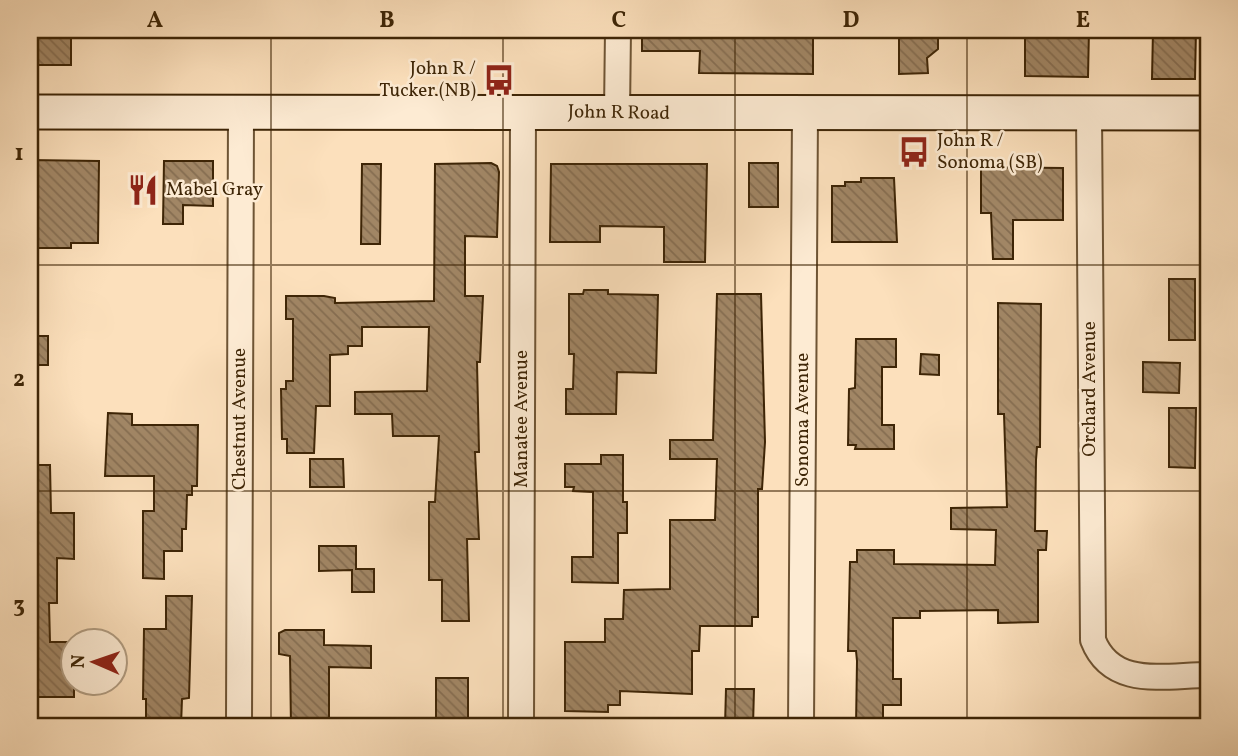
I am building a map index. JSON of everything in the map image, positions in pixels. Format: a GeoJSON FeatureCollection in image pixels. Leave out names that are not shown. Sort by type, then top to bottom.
{"type":"FeatureCollection","features":[{"type":"Feature","properties":{"kind":"main road","name":"John R Road"},"geometry":{"type":"LineString","coordinates":[[30,112],[1208,113]]}},
{"type":"Feature","properties":{"kind":"street"},"geometry":{"type":"LineString","coordinates":[[617,112],[618,30]]}},
{"type":"Feature","properties":{"kind":"street","name":"Chestnut Avenue"},"geometry":{"type":"LineString","coordinates":[[239,726],[241,112]]}},
{"type":"Feature","properties":{"kind":"street","name":"Manatee Avenue"},"geometry":{"type":"LineString","coordinates":[[521,726],[523,112]]}},
{"type":"Feature","properties":{"kind":"street","name":"Orchard Avenue"},"geometry":{"type":"LineString","coordinates":[[1089,113],[1093,640],[1104,662],[1122,673],[1208,675]]}},
{"type":"Feature","properties":{"kind":"street","name":"Sonoma Avenue"},"geometry":{"type":"LineString","coordinates":[[801,726],[805,114]]}},
{"type":"Feature","properties":{"kind":"building"},"geometry":{"type":"Polygon","coordinates":[[[31,30],[71,30],[71,65],[30,65],[31,30]]]}},
{"type":"Feature","properties":{"kind":"building"},"geometry":{"type":"Polygon","coordinates":[[[813,30],[813,74],[699,73],[700,51],[642,51],[642,31],[813,30]]]}},
{"type":"Feature","properties":{"kind":"building"},"geometry":{"type":"Polygon","coordinates":[[[899,30],[938,30],[938,49],[927,58],[928,73],[899,74],[899,30]]]}},
{"type":"Feature","properties":{"kind":"building"},"geometry":{"type":"Polygon","coordinates":[[[1025,30],[1089,30],[1088,77],[1025,76],[1025,30]]]}},
{"type":"Feature","properties":{"kind":"building"},"geometry":{"type":"Polygon","coordinates":[[[1153,30],[1196,30],[1195,79],[1152,79],[1153,30]]]}},
{"type":"Feature","properties":{"kind":"building"},"geometry":{"type":"Polygon","coordinates":[[[30,160],[99,161],[98,243],[71,243],[71,248],[30,248],[30,160]]]}},
{"type":"Feature","properties":{"kind":"building"},"geometry":{"type":"Polygon","coordinates":[[[164,161],[213,161],[213,206],[183,205],[183,224],[163,224],[164,161]]]}},
{"type":"Feature","properties":{"kind":"building"},"geometry":{"type":"Polygon","coordinates":[[[491,163],[497,166],[499,172],[497,237],[465,236],[465,296],[483,296],[480,362],[477,362],[479,452],[475,452],[479,539],[467,539],[469,621],[442,621],[442,580],[429,580],[429,502],[435,502],[439,436],[393,436],[392,414],[355,414],[355,392],[427,391],[429,327],[362,327],[362,346],[348,346],[348,354],[330,355],[330,406],[316,406],[314,453],[287,453],[287,439],[282,439],[281,389],[286,389],[286,381],[293,381],[293,319],[286,319],[286,296],[324,296],[335,298],[335,303],[434,301],[435,164],[491,163]]]}},
{"type":"Feature","properties":{"kind":"building"},"geometry":{"type":"Polygon","coordinates":[[[749,163],[778,163],[778,207],[749,207],[749,163]]]}},
{"type":"Feature","properties":{"kind":"building"},"geometry":{"type":"Polygon","coordinates":[[[362,164],[381,164],[380,244],[361,244],[362,164]]]}},
{"type":"Feature","properties":{"kind":"building"},"geometry":{"type":"Polygon","coordinates":[[[551,164],[707,164],[705,262],[664,262],[664,227],[600,226],[600,242],[550,242],[551,164]]]}},
{"type":"Feature","properties":{"kind":"building"},"geometry":{"type":"Polygon","coordinates":[[[981,167],[1063,168],[1063,220],[1013,220],[1013,259],[993,259],[991,213],[981,213],[981,167]]]}},
{"type":"Feature","properties":{"kind":"building"},"geometry":{"type":"Polygon","coordinates":[[[861,178],[894,178],[897,242],[832,242],[832,186],[845,186],[845,182],[861,182],[861,178]]]}},
{"type":"Feature","properties":{"kind":"building"},"geometry":{"type":"Polygon","coordinates":[[[1169,279],[1195,279],[1195,340],[1169,340],[1169,279]]]}},
{"type":"Feature","properties":{"kind":"building"},"geometry":{"type":"Polygon","coordinates":[[[584,290],[608,290],[608,294],[658,295],[656,373],[617,372],[616,414],[566,414],[566,389],[573,389],[574,354],[569,354],[569,294],[583,294],[584,290]]]}},
{"type":"Feature","properties":{"kind":"building"},"geometry":{"type":"Polygon","coordinates":[[[717,294],[761,294],[765,442],[762,489],[758,489],[758,617],[752,617],[752,626],[700,626],[699,651],[692,651],[692,694],[620,691],[620,705],[608,705],[608,712],[565,711],[565,642],[605,642],[605,619],[623,619],[624,590],[670,589],[670,520],[715,520],[717,459],[670,459],[670,440],[713,440],[717,294]]]}},
{"type":"Feature","properties":{"kind":"building"},"geometry":{"type":"Polygon","coordinates":[[[998,303],[1041,304],[1040,447],[1037,447],[1036,460],[1035,531],[1047,531],[1046,550],[1038,550],[1038,622],[998,623],[998,610],[920,611],[920,618],[893,618],[893,679],[901,679],[901,705],[883,705],[883,726],[856,726],[856,651],[848,651],[850,562],[857,562],[857,550],[894,550],[894,564],[995,565],[996,530],[951,529],[951,508],[1007,507],[1004,414],[998,414],[998,303]]]}},
{"type":"Feature","properties":{"kind":"building"},"geometry":{"type":"Polygon","coordinates":[[[30,336],[48,336],[48,365],[30,365],[30,336]]]}},
{"type":"Feature","properties":{"kind":"building"},"geometry":{"type":"Polygon","coordinates":[[[856,339],[896,339],[896,367],[882,367],[882,425],[894,425],[894,449],[855,449],[856,445],[848,445],[849,389],[855,388],[856,339]]]}},
{"type":"Feature","properties":{"kind":"building"},"geometry":{"type":"Polygon","coordinates":[[[921,354],[939,355],[939,375],[920,374],[921,354]]]}},
{"type":"Feature","properties":{"kind":"building"},"geometry":{"type":"Polygon","coordinates":[[[1143,362],[1180,363],[1179,393],[1143,392],[1143,362]]]}},
{"type":"Feature","properties":{"kind":"building"},"geometry":{"type":"Polygon","coordinates":[[[1169,408],[1196,408],[1195,468],[1169,467],[1169,408]]]}},
{"type":"Feature","properties":{"kind":"building"},"geometry":{"type":"Polygon","coordinates":[[[108,413],[132,414],[132,425],[198,425],[197,486],[192,486],[192,495],[187,495],[182,551],[164,551],[164,579],[143,578],[143,511],[154,511],[154,476],[105,476],[108,413]]]}},
{"type":"Feature","properties":{"kind":"building"},"geometry":{"type":"Polygon","coordinates":[[[601,455],[623,455],[623,502],[627,502],[627,533],[618,533],[618,583],[572,582],[572,557],[593,557],[593,492],[573,491],[574,487],[565,487],[565,464],[601,464],[601,455]]]}},
{"type":"Feature","properties":{"kind":"building"},"geometry":{"type":"Polygon","coordinates":[[[310,459],[343,459],[344,487],[310,487],[310,459]]]}},
{"type":"Feature","properties":{"kind":"building"},"geometry":{"type":"Polygon","coordinates":[[[30,465],[50,465],[51,513],[74,513],[74,559],[57,558],[57,603],[49,603],[50,642],[60,642],[60,696],[74,697],[30,697],[30,465]]]}},
{"type":"Feature","properties":{"kind":"building"},"geometry":{"type":"Polygon","coordinates":[[[319,546],[356,546],[356,569],[374,569],[374,592],[352,592],[352,570],[319,571],[319,546]]]}},
{"type":"Feature","properties":{"kind":"building"},"geometry":{"type":"Polygon","coordinates":[[[166,596],[192,596],[189,698],[182,699],[181,726],[146,726],[146,699],[143,699],[144,629],[166,629],[166,596]]]}},
{"type":"Feature","properties":{"kind":"building"},"geometry":{"type":"Polygon","coordinates":[[[285,630],[324,630],[324,645],[371,646],[371,668],[329,667],[329,726],[291,726],[290,656],[279,654],[279,633],[285,630]]]}},
{"type":"Feature","properties":{"kind":"building"},"geometry":{"type":"Polygon","coordinates":[[[436,678],[468,678],[468,726],[436,726],[436,678]]]}},
{"type":"Feature","properties":{"kind":"building"},"geometry":{"type":"Polygon","coordinates":[[[726,689],[754,689],[753,726],[725,726],[726,689]]]}},
{"type":"Feature","properties":{"kind":"place","name":"John R / Tucker (NB)"},"geometry":{"type":"Point","coordinates":[499,80]}},
{"type":"Feature","properties":{"kind":"place","name":"John R / Sonoma (SB)"},"geometry":{"type":"Point","coordinates":[914,152]}},
{"type":"Feature","properties":{"kind":"place","name":"Mabel Gray"},"geometry":{"type":"Point","coordinates":[143,190]}}]}
